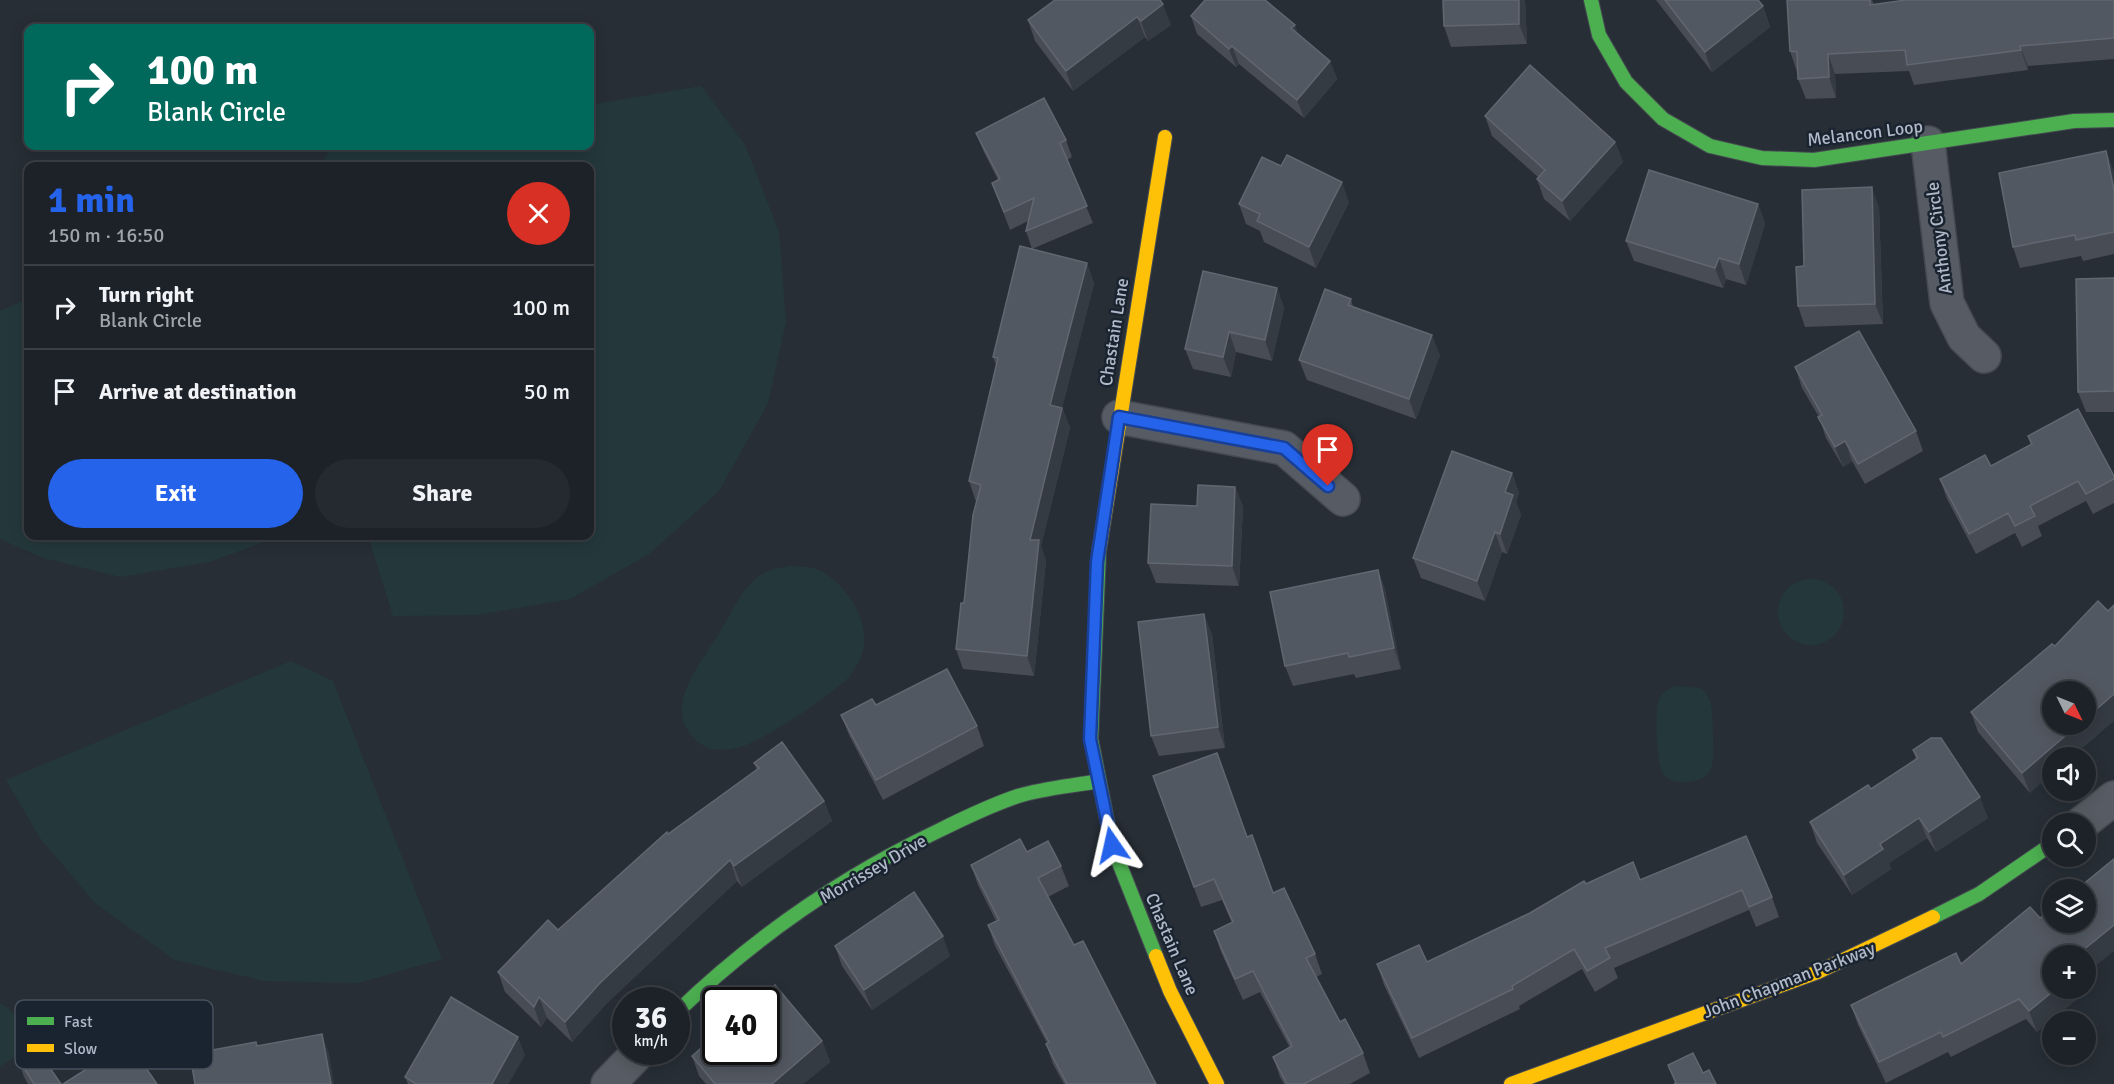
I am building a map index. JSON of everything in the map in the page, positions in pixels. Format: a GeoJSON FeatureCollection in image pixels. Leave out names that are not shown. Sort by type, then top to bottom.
{"type":"FeatureCollection","features":[{"type":"Feature","properties":{"kind":"street","name":"Melancon Loop"},"geometry":{"type":"LineString","coordinates":[[1591,0],[1599,35],[1626,82],[1663,119],[1710,146],[1762,158],[1814,160],[2074,121],[2114,120]]}},
{"type":"Feature","properties":{"kind":"street","name":"Chastain Lane"},"geometry":{"type":"LineString","coordinates":[[1165,136],[1097,562],[1090,739],[1112,845],[1170,991],[1217,1084]]}},
{"type":"Feature","properties":{"kind":"street","name":"Anthony Circle"},"geometry":{"type":"LineString","coordinates":[[1928,143],[1947,303],[1964,337],[1984,356]]}},
{"type":"Feature","properties":{"kind":"street"},"geometry":{"type":"LineString","coordinates":[[1119,417],[1284,448],[1343,499]]}},
{"type":"Feature","properties":{"kind":"street","name":"Morrissey Drive"},"geometry":{"type":"LineString","coordinates":[[690,1001],[779,925],[898,850],[1007,800],[1099,781]]}},
{"type":"Feature","properties":{"kind":"street"},"geometry":{"type":"LineString","coordinates":[[2095,813],[2114,798]]}},
{"type":"Feature","properties":{"kind":"street","name":"John Chapman Parkway"},"geometry":{"type":"LineString","coordinates":[[1511,1084],[1818,972],[1879,945],[1979,894],[2042,851]]}},
{"type":"Feature","properties":{"kind":"street"},"geometry":{"type":"LineString","coordinates":[[608,1084],[626,1065]]}},
{"type":"Feature","properties":{"kind":"green space"},"geometry":{"type":"Polygon","coordinates":[[[701,86],[745,145],[779,232],[786,321],[768,403],[719,491],[649,554],[570,599],[478,615],[393,616],[369,540],[594,540],[594,162],[322,162],[330,150],[594,150],[594,104],[701,86]]]}},
{"type":"Feature","properties":{"kind":"green space"},"geometry":{"type":"Polygon","coordinates":[[[24,300],[24,540],[270,540],[209,562],[121,577],[43,558],[0,539],[0,311],[24,300]]]}},
{"type":"Feature","properties":{"kind":"green space"},"geometry":{"type":"Polygon","coordinates":[[[790,566],[810,567],[825,573],[846,593],[861,619],[864,633],[864,646],[860,659],[850,676],[839,686],[777,729],[736,748],[723,750],[702,745],[684,724],[683,698],[688,684],[749,585],[767,572],[790,566]]]}},
{"type":"Feature","properties":{"kind":"green space"},"geometry":{"type":"Polygon","coordinates":[[[1804,579],[1818,579],[1830,584],[1839,593],[1844,612],[1842,625],[1835,636],[1818,645],[1804,645],[1792,640],[1783,631],[1778,619],[1778,605],[1783,593],[1792,584],[1804,579]]]}},
{"type":"Feature","properties":{"kind":"green space"},"geometry":{"type":"Polygon","coordinates":[[[291,661],[333,681],[442,959],[358,983],[264,981],[175,960],[96,904],[40,838],[6,780],[291,661]]]}},
{"type":"Feature","properties":{"kind":"green space"},"geometry":{"type":"Polygon","coordinates":[[[1675,686],[1700,688],[1708,697],[1712,708],[1713,761],[1708,774],[1694,781],[1680,782],[1670,779],[1663,773],[1659,759],[1656,723],[1658,703],[1663,693],[1675,686]]]}},
{"type":"Feature","properties":{"kind":"green space"},"geometry":{"type":"Polygon","coordinates":[[[0,1003],[15,1017],[15,1054],[0,1066],[0,1003]]]}},
{"type":"Feature","properties":{"kind":"building"},"geometry":{"type":"Polygon","coordinates":[[[1055,0],[1160,0],[1163,4],[1141,21],[1137,17],[1066,71],[1028,20],[1055,0]]]}},
{"type":"Feature","properties":{"kind":"building"},"geometry":{"type":"Polygon","coordinates":[[[1205,0],[1265,0],[1295,25],[1291,28],[1330,61],[1297,100],[1232,46],[1229,49],[1191,16],[1205,0]]]}},
{"type":"Feature","properties":{"kind":"building"},"geometry":{"type":"Polygon","coordinates":[[[1443,0],[1519,0],[1519,24],[1444,26],[1443,0]]]}},
{"type":"Feature","properties":{"kind":"building"},"geometry":{"type":"Polygon","coordinates":[[[1665,0],[1758,0],[1763,6],[1705,52],[1665,0]]]}},
{"type":"Feature","properties":{"kind":"building"},"geometry":{"type":"Polygon","coordinates":[[[1787,0],[1870,0],[1870,5],[1906,0],[2114,0],[2114,38],[2020,46],[2021,50],[1907,65],[1905,50],[1828,54],[1829,77],[1798,79],[1797,52],[1790,51],[1787,0]]]}},
{"type":"Feature","properties":{"kind":"building"},"geometry":{"type":"Polygon","coordinates":[[[1530,65],[1615,142],[1562,201],[1537,179],[1545,170],[1485,116],[1530,65]]]}},
{"type":"Feature","properties":{"kind":"building"},"geometry":{"type":"Polygon","coordinates":[[[1044,98],[1066,140],[1060,143],[1087,206],[1026,231],[1034,198],[1004,212],[992,183],[1000,179],[976,133],[1044,98]]]}},
{"type":"Feature","properties":{"kind":"building"},"geometry":{"type":"Polygon","coordinates":[[[2106,151],[2114,190],[2114,232],[2076,240],[2075,235],[2013,247],[1999,173],[2106,151]]]}},
{"type":"Feature","properties":{"kind":"building"},"geometry":{"type":"Polygon","coordinates":[[[1287,155],[1342,182],[1309,247],[1257,221],[1260,214],[1239,204],[1262,157],[1281,166],[1287,155]]]}},
{"type":"Feature","properties":{"kind":"building"},"geometry":{"type":"Polygon","coordinates":[[[1649,170],[1758,204],[1739,264],[1719,258],[1715,268],[1626,241],[1649,170]]]}},
{"type":"Feature","properties":{"kind":"building"},"geometry":{"type":"Polygon","coordinates":[[[1872,187],[1875,304],[1798,306],[1796,267],[1804,266],[1802,190],[1872,187]]]}},
{"type":"Feature","properties":{"kind":"building"},"geometry":{"type":"Polygon","coordinates":[[[1020,246],[1087,263],[1050,405],[1062,408],[1030,540],[1039,540],[1027,656],[956,649],[961,603],[964,603],[973,515],[981,485],[969,481],[998,358],[993,357],[1020,246]]]}},
{"type":"Feature","properties":{"kind":"building"},"geometry":{"type":"Polygon","coordinates":[[[1203,271],[1277,288],[1265,340],[1229,332],[1223,357],[1185,349],[1203,271]]]}},
{"type":"Feature","properties":{"kind":"building"},"geometry":{"type":"Polygon","coordinates":[[[2114,278],[2114,391],[2078,392],[2076,279],[2114,278]]]}},
{"type":"Feature","properties":{"kind":"building"},"geometry":{"type":"Polygon","coordinates":[[[1325,289],[1351,299],[1348,305],[1432,335],[1409,399],[1299,360],[1325,289]]]}},
{"type":"Feature","properties":{"kind":"building"},"geometry":{"type":"Polygon","coordinates":[[[1859,331],[1916,431],[1858,464],[1845,441],[1835,447],[1818,417],[1822,415],[1795,367],[1859,331]]]}},
{"type":"Feature","properties":{"kind":"building"},"geometry":{"type":"Polygon","coordinates":[[[2078,409],[2114,479],[2086,494],[2078,481],[2030,506],[2035,516],[2015,526],[2008,513],[1969,534],[1940,479],[1985,455],[1991,466],[2032,444],[2028,436],[2078,409]]]}},
{"type":"Feature","properties":{"kind":"building"},"geometry":{"type":"Polygon","coordinates":[[[1452,451],[1512,473],[1505,492],[1513,495],[1500,534],[1495,532],[1477,581],[1413,558],[1452,451]]]}},
{"type":"Feature","properties":{"kind":"building"},"geometry":{"type":"Polygon","coordinates":[[[1198,485],[1235,487],[1232,566],[1148,563],[1151,504],[1197,506],[1198,485]]]}},
{"type":"Feature","properties":{"kind":"building"},"geometry":{"type":"Polygon","coordinates":[[[1378,570],[1394,648],[1349,657],[1348,653],[1285,666],[1270,592],[1378,570]]]}},
{"type":"Feature","properties":{"kind":"building"},"geometry":{"type":"Polygon","coordinates":[[[2098,601],[2108,611],[2114,605],[2114,694],[2096,710],[2096,681],[2042,681],[2042,735],[2066,735],[2052,747],[2042,747],[2042,756],[2022,773],[1971,712],[2052,644],[2055,646],[2098,601]]]}},
{"type":"Feature","properties":{"kind":"building"},"geometry":{"type":"Polygon","coordinates":[[[1204,614],[1218,727],[1151,736],[1138,622],[1204,614]]]}},
{"type":"Feature","properties":{"kind":"building"},"geometry":{"type":"Polygon","coordinates":[[[947,669],[977,726],[876,780],[841,715],[872,699],[876,705],[947,669]]]}},
{"type":"Feature","properties":{"kind":"building"},"geometry":{"type":"Polygon","coordinates":[[[1931,738],[1941,738],[1980,797],[1929,832],[1919,818],[1880,844],[1883,849],[1844,875],[1810,822],[1868,785],[1871,789],[1918,758],[1913,750],[1931,738]]]}},
{"type":"Feature","properties":{"kind":"building"},"geometry":{"type":"Polygon","coordinates":[[[782,742],[824,801],[734,866],[730,860],[600,983],[565,1022],[539,997],[534,1007],[498,972],[548,920],[558,930],[667,832],[668,834],[759,768],[754,763],[782,742]]]}},
{"type":"Feature","properties":{"kind":"building"},"geometry":{"type":"Polygon","coordinates":[[[1217,753],[1247,837],[1252,835],[1273,893],[1284,888],[1315,954],[1306,958],[1340,1022],[1345,1019],[1363,1053],[1304,1084],[1287,1084],[1273,1057],[1292,1046],[1253,971],[1235,979],[1214,931],[1233,922],[1214,879],[1194,887],[1153,776],[1217,753]]]}},
{"type":"Feature","properties":{"kind":"building"},"geometry":{"type":"Polygon","coordinates":[[[1746,836],[1772,897],[1749,907],[1742,890],[1605,948],[1610,958],[1587,971],[1574,949],[1512,986],[1513,989],[1412,1038],[1377,964],[1419,945],[1427,962],[1530,913],[1584,881],[1586,884],[1633,862],[1640,880],[1746,836]]]}},
{"type":"Feature","properties":{"kind":"building"},"geometry":{"type":"Polygon","coordinates":[[[1020,839],[1027,852],[1048,841],[1061,866],[1038,878],[1074,945],[1083,941],[1156,1084],[1067,1084],[1046,1044],[1049,1042],[988,925],[999,920],[971,865],[1020,839]]]}},
{"type":"Feature","properties":{"kind":"building"},"geometry":{"type":"Polygon","coordinates":[[[2114,859],[2114,925],[2089,945],[2042,945],[2044,999],[2029,1011],[2019,999],[1943,1037],[1941,1032],[1879,1062],[1851,1005],[1956,953],[1961,964],[2030,907],[2040,918],[2042,916],[2042,933],[2096,933],[2096,879],[2089,879],[2114,859]]]}},
{"type":"Feature","properties":{"kind":"building"},"geometry":{"type":"Polygon","coordinates":[[[914,892],[943,936],[864,990],[835,946],[914,892]]]}},
{"type":"Feature","properties":{"kind":"building"},"geometry":{"type":"Polygon","coordinates":[[[780,991],[822,1041],[772,1084],[715,1084],[692,1056],[702,1047],[702,1065],[780,1065],[780,991]]]}},
{"type":"Feature","properties":{"kind":"building"},"geometry":{"type":"Polygon","coordinates":[[[451,997],[518,1037],[492,1084],[416,1084],[405,1077],[451,997]]]}},
{"type":"Feature","properties":{"kind":"building"},"geometry":{"type":"Polygon","coordinates":[[[322,1034],[331,1084],[195,1084],[192,1069],[213,1069],[213,1050],[256,1042],[257,1046],[322,1034]]]}},
{"type":"Feature","properties":{"kind":"building"},"geometry":{"type":"Polygon","coordinates":[[[1693,1053],[1703,1073],[1709,1070],[1716,1084],[1674,1084],[1676,1083],[1668,1065],[1693,1053]]]}},
{"type":"Feature","properties":{"kind":"building"},"geometry":{"type":"Polygon","coordinates":[[[25,1069],[51,1069],[61,1084],[34,1084],[25,1069]]]}},
{"type":"Feature","properties":{"kind":"building"},"geometry":{"type":"Polygon","coordinates":[[[87,1069],[147,1069],[157,1084],[63,1084],[87,1069]]]}},
{"type":"Feature","properties":{"kind":"traffic: fast"},"geometry":{"type":"LineString","coordinates":[[1591,0],[1599,35],[1626,82],[1663,119],[1710,146],[1762,158],[1814,160],[2074,121],[2114,120]]}},
{"type":"Feature","properties":{"kind":"traffic: fast"},"geometry":{"type":"LineString","coordinates":[[1099,551],[1091,739],[1112,845],[1156,956]]}},
{"type":"Feature","properties":{"kind":"traffic: fast"},"geometry":{"type":"LineString","coordinates":[[690,1000],[736,959],[800,911],[867,868],[902,849],[978,812],[1018,796],[1099,781]]}},
{"type":"Feature","properties":{"kind":"traffic: fast"},"geometry":{"type":"LineString","coordinates":[[1933,917],[1979,894],[2042,851]]}},
{"type":"Feature","properties":{"kind":"traffic: slow"},"geometry":{"type":"LineString","coordinates":[[1099,551],[1165,137]]}},
{"type":"Feature","properties":{"kind":"traffic: slow"},"geometry":{"type":"LineString","coordinates":[[1511,1084],[1818,972],[1933,917]]}},
{"type":"Feature","properties":{"kind":"traffic: slow"},"geometry":{"type":"LineString","coordinates":[[1156,956],[1170,991],[1217,1084]]}},
{"type":"Feature","properties":{"kind":"route"},"geometry":{"type":"LineString","coordinates":[[1112,845],[1090,739],[1097,562],[1119,417],[1284,448],[1328,486]]}}]}
